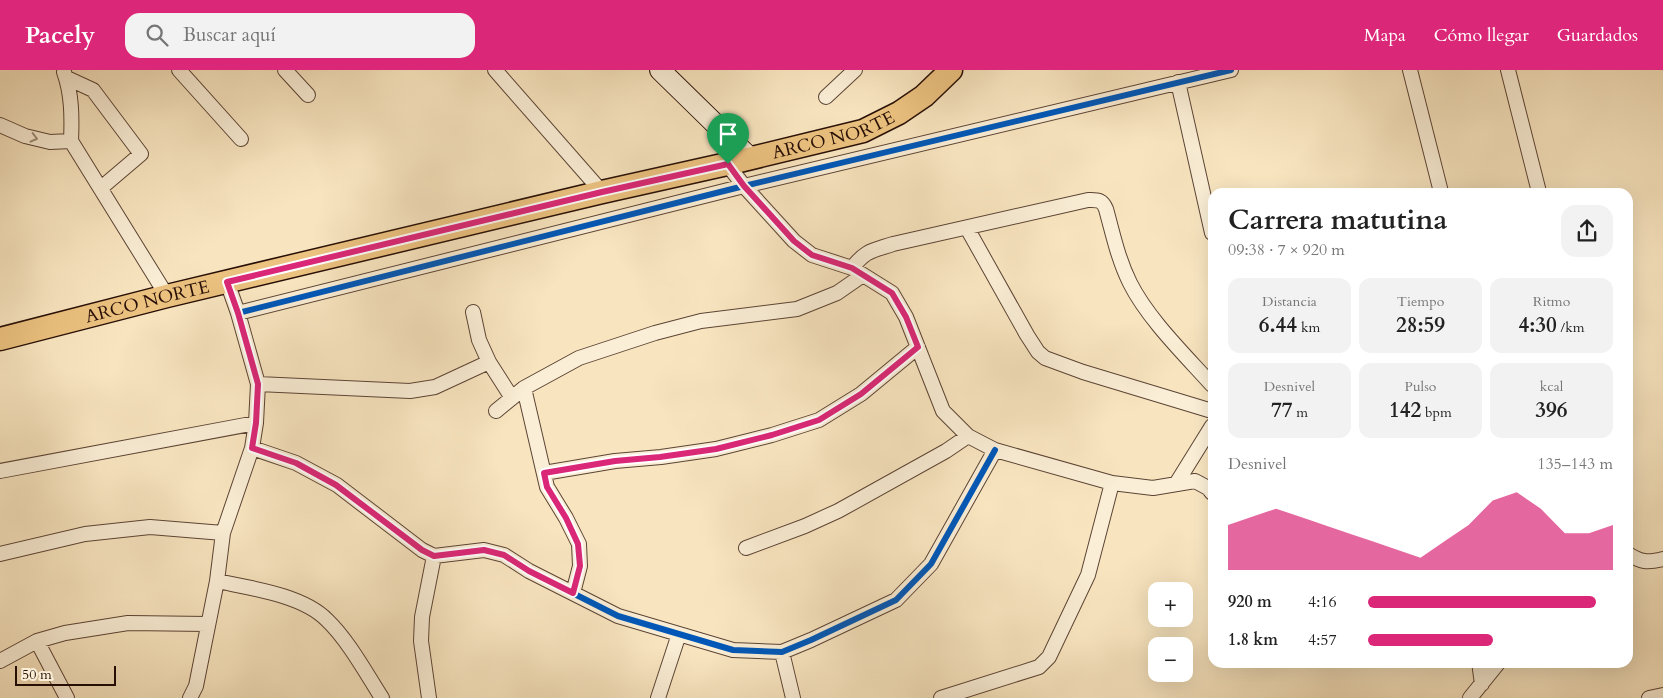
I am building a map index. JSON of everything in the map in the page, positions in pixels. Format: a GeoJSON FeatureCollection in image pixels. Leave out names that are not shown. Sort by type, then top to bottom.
{"type":"FeatureCollection","features":[{"type":"Feature","properties":{"kind":"main road"},"geometry":{"type":"LineString","coordinates":[[660,70],[750,158]]}},
{"type":"Feature","properties":{"kind":"main road","name":"ARCO NORTE"},"geometry":{"type":"LineString","coordinates":[[0,339],[167,296],[863,131],[900,113],[924,96],[952,70]]}},
{"type":"Feature","properties":{"kind":"street"},"geometry":{"type":"LineString","coordinates":[[178,70],[241,139]]}},
{"type":"Feature","properties":{"kind":"street"},"geometry":{"type":"LineString","coordinates":[[285,70],[308,96]]}},
{"type":"Feature","properties":{"kind":"street"},"geometry":{"type":"LineString","coordinates":[[495,70],[602,192]]}},
{"type":"Feature","properties":{"kind":"street"},"geometry":{"type":"LineString","coordinates":[[826,97],[855,70]]}},
{"type":"Feature","properties":{"kind":"street"},"geometry":{"type":"LineString","coordinates":[[238,313],[744,186],[1232,70]]}},
{"type":"Feature","properties":{"kind":"street"},"geometry":{"type":"LineString","coordinates":[[1410,70],[1440,188]]}},
{"type":"Feature","properties":{"kind":"street"},"geometry":{"type":"LineString","coordinates":[[1508,70],[1538,188]]}},
{"type":"Feature","properties":{"kind":"street"},"geometry":{"type":"LineString","coordinates":[[65,74],[72,116],[71,141],[167,296]]}},
{"type":"Feature","properties":{"kind":"street"},"geometry":{"type":"LineString","coordinates":[[65,74],[93,90],[141,154],[101,188]]}},
{"type":"Feature","properties":{"kind":"street"},"geometry":{"type":"LineString","coordinates":[[1178,82],[1208,215]]}},
{"type":"Feature","properties":{"kind":"street"},"geometry":{"type":"LineString","coordinates":[[0,125],[25,136],[50,142],[71,141]]}},
{"type":"Feature","properties":{"kind":"street"},"geometry":{"type":"LineString","coordinates":[[728,164],[744,186],[794,241],[812,255],[858,272],[892,293],[906,317],[943,411],[968,436],[995,450],[1112,483],[1152,488],[1195,481],[1208,488]]}},
{"type":"Feature","properties":{"kind":"street"},"geometry":{"type":"LineString","coordinates":[[496,411],[524,388],[579,358],[636,339],[701,321],[797,309],[837,293],[858,272],[862,256],[870,251],[893,244],[1088,200],[1103,202],[1120,260],[1131,284],[1149,312],[1208,380]]}},
{"type":"Feature","properties":{"kind":"street"},"geometry":{"type":"LineString","coordinates":[[967,228],[1027,335],[1044,358],[1083,372],[1208,410]]}},
{"type":"Feature","properties":{"kind":"street"},"geometry":{"type":"LineString","coordinates":[[190,698],[196,686],[217,581],[223,533],[252,448],[256,423],[258,384],[238,313],[227,282]]}},
{"type":"Feature","properties":{"kind":"street"},"geometry":{"type":"LineString","coordinates":[[473,312],[479,340],[489,362],[512,398]]}},
{"type":"Feature","properties":{"kind":"street"},"geometry":{"type":"LineString","coordinates":[[544,473],[615,461],[716,449],[772,435],[819,420],[861,394],[918,347]]}},
{"type":"Feature","properties":{"kind":"street"},"geometry":{"type":"LineString","coordinates":[[258,384],[410,391],[435,387],[489,362]]}},
{"type":"Feature","properties":{"kind":"street"},"geometry":{"type":"LineString","coordinates":[[524,388],[547,487],[566,518],[578,544],[580,566],[573,593]]}},
{"type":"Feature","properties":{"kind":"street"},"geometry":{"type":"LineString","coordinates":[[0,471],[256,423]]}},
{"type":"Feature","properties":{"kind":"street"},"geometry":{"type":"LineString","coordinates":[[1176,484],[1208,432]]}},
{"type":"Feature","properties":{"kind":"street"},"geometry":{"type":"LineString","coordinates":[[746,548],[805,526],[838,511],[946,451],[968,436]]}},
{"type":"Feature","properties":{"kind":"street"},"geometry":{"type":"LineString","coordinates":[[252,448],[296,463],[336,485],[422,550],[434,556],[484,550],[504,555],[529,571],[618,616],[733,650],[782,652],[896,600],[931,564],[995,450]]}},
{"type":"Feature","properties":{"kind":"street"},"geometry":{"type":"LineString","coordinates":[[941,698],[1039,667],[1049,656],[1088,575],[1112,483]]}},
{"type":"Feature","properties":{"kind":"street"},"geometry":{"type":"LineString","coordinates":[[0,554],[85,534],[150,527],[223,533]]}},
{"type":"Feature","properties":{"kind":"street"},"geometry":{"type":"LineString","coordinates":[[429,698],[422,641],[422,617],[434,556]]}},
{"type":"Feature","properties":{"kind":"street"},"geometry":{"type":"LineString","coordinates":[[1633,557],[1640,562],[1654,562],[1663,559]]}},
{"type":"Feature","properties":{"kind":"street"},"geometry":{"type":"LineString","coordinates":[[217,581],[299,601],[326,618],[341,636],[382,698]]}},
{"type":"Feature","properties":{"kind":"street"},"geometry":{"type":"LineString","coordinates":[[0,661],[37,641],[65,633],[128,623],[208,624]]}},
{"type":"Feature","properties":{"kind":"street"},"geometry":{"type":"LineString","coordinates":[[658,698],[679,634]]}},
{"type":"Feature","properties":{"kind":"street"},"geometry":{"type":"LineString","coordinates":[[37,641],[66,698]]}},
{"type":"Feature","properties":{"kind":"street"},"geometry":{"type":"LineString","coordinates":[[782,652],[793,698]]}},
{"type":"Feature","properties":{"kind":"street"},"geometry":{"type":"LineString","coordinates":[[1480,668],[1482,684]]}},
{"type":"Feature","properties":{"kind":"street"},"geometry":{"type":"LineString","coordinates":[[1470,698],[1494,668]]}},
{"type":"Feature","properties":{"kind":"street"},"geometry":{"type":"LineString","coordinates":[[1649,698],[1663,695]]}},
{"type":"Feature","properties":{"kind":"cycle path"},"geometry":{"type":"LineString","coordinates":[[238,313],[744,186],[1231,70]]}},
{"type":"Feature","properties":{"kind":"cycle path"},"geometry":{"type":"LineString","coordinates":[[252,448],[296,463],[337,485],[422,550],[434,556],[484,550],[504,555],[529,571],[618,616],[733,650],[782,652],[896,600],[931,564],[995,450]]}},
{"type":"Feature","properties":{"kind":"route"},"geometry":{"type":"LineString","coordinates":[[728,164],[744,186],[794,241],[812,255],[852,268],[892,293],[906,317],[918,347],[861,394],[819,420],[772,435],[716,449],[615,461],[544,473],[547,487],[566,518],[578,544],[580,566],[573,593],[529,571],[504,555],[484,550],[434,556],[422,550],[336,485],[296,463],[252,448],[256,423],[258,384],[238,313],[227,282],[602,192],[728,164]]}}]}
